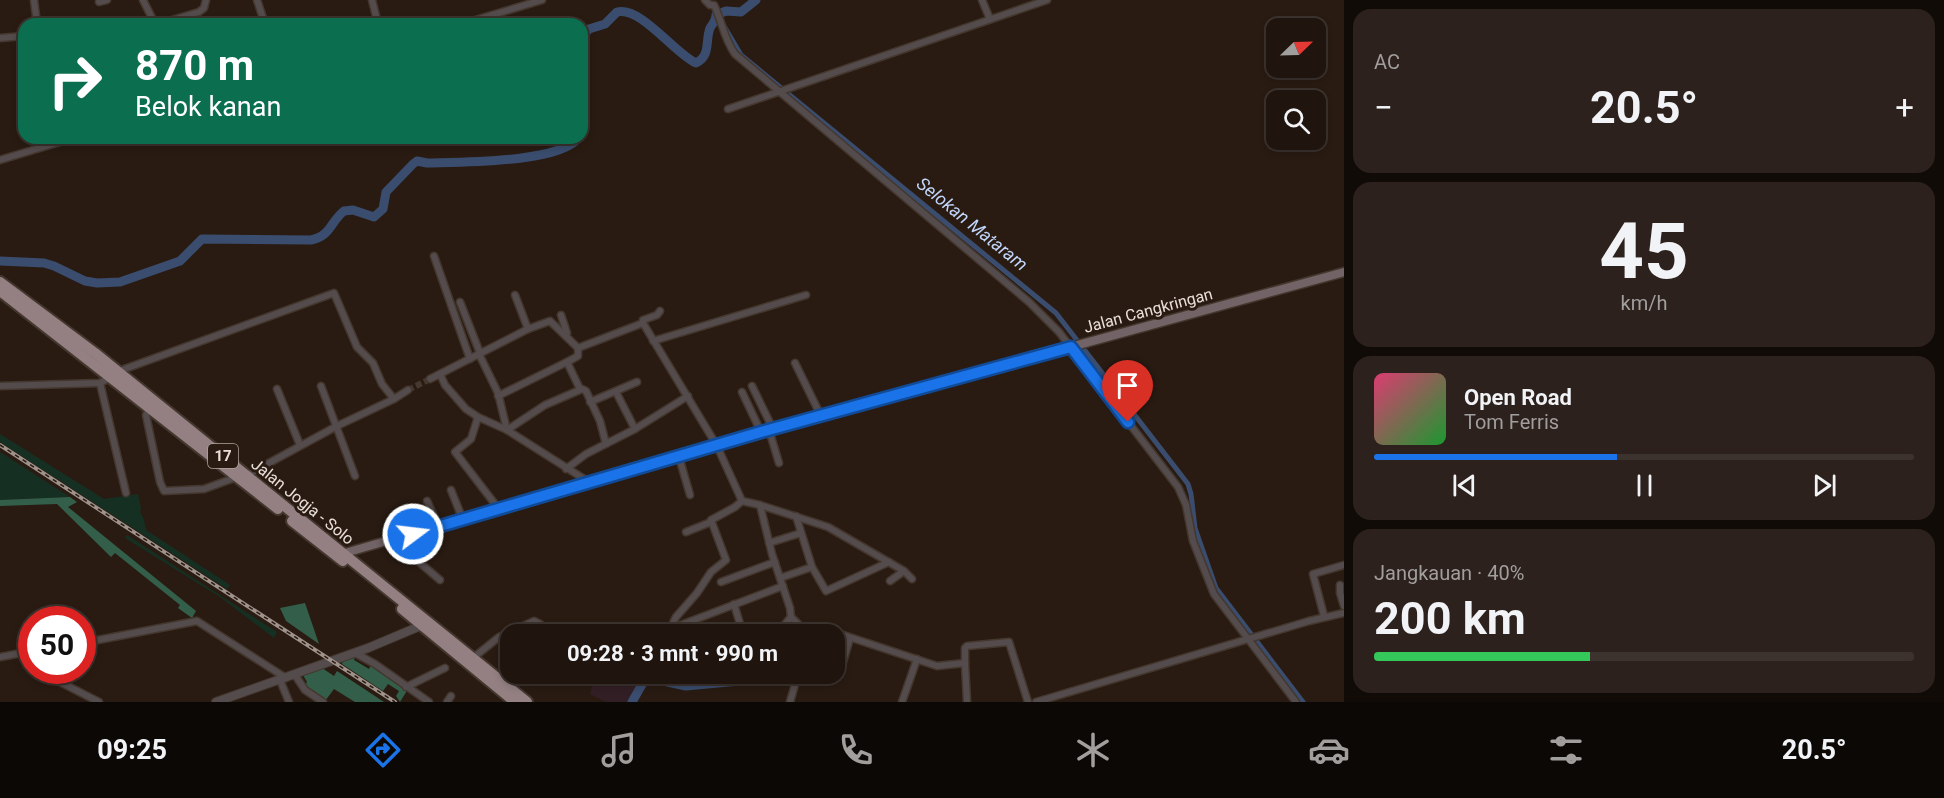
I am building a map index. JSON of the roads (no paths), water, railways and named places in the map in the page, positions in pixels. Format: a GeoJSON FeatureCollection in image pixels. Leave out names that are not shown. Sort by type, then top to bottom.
{"type":"FeatureCollection","features":[{"type":"Feature","properties":{"kind":"highway","name":"Jalan Jogja - Solo"},"geometry":{"type":"LineString","coordinates":[[0,282],[527,702]]}},
{"type":"Feature","properties":{"kind":"highway","name":"Jalan Jogja - Solo"},"geometry":{"type":"LineString","coordinates":[[0,291],[93,357]]}},
{"type":"Feature","properties":{"kind":"highway","name":"Jalan Jogja - Solo"},"geometry":{"type":"LineString","coordinates":[[115,374],[150,408],[242,476]]}},
{"type":"Feature","properties":{"kind":"highway","name":"Jalan Jogja - Solo"},"geometry":{"type":"LineString","coordinates":[[426,623],[516,702]]}},
{"type":"Feature","properties":{"kind":"main road","name":"Jalan Cangkringan"},"geometry":{"type":"LineString","coordinates":[[343,556],[498,508],[768,430],[1344,272]]}},
{"type":"Feature","properties":{"kind":"street"},"geometry":{"type":"LineString","coordinates":[[34,0],[36,18]]}},
{"type":"Feature","properties":{"kind":"street"},"geometry":{"type":"LineString","coordinates":[[99,2],[107,0]]}},
{"type":"Feature","properties":{"kind":"street"},"geometry":{"type":"LineString","coordinates":[[143,0],[154,18]]}},
{"type":"Feature","properties":{"kind":"street"},"geometry":{"type":"LineString","coordinates":[[178,18],[199,12],[204,8],[206,0]]}},
{"type":"Feature","properties":{"kind":"street"},"geometry":{"type":"LineString","coordinates":[[257,0],[262,18]]}},
{"type":"Feature","properties":{"kind":"street"},"geometry":{"type":"LineString","coordinates":[[372,0],[376,18]]}},
{"type":"Feature","properties":{"kind":"street"},"geometry":{"type":"LineString","coordinates":[[482,18],[542,0]]}},
{"type":"Feature","properties":{"kind":"street"},"geometry":{"type":"LineString","coordinates":[[982,0],[990,19]]}},
{"type":"Feature","properties":{"kind":"street"},"geometry":{"type":"LineString","coordinates":[[728,109],[1047,0]]}},
{"type":"Feature","properties":{"kind":"street"},"geometry":{"type":"LineString","coordinates":[[708,2],[714,4],[723,33],[735,54],[1029,302],[1046,317],[1072,347],[1178,487],[1187,510],[1207,582],[1296,702]]}},
{"type":"Feature","properties":{"kind":"street"},"geometry":{"type":"LineString","coordinates":[[0,38],[18,36]]}},
{"type":"Feature","properties":{"kind":"street"},"geometry":{"type":"LineString","coordinates":[[0,160],[52,144]]}},
{"type":"Feature","properties":{"kind":"street"},"geometry":{"type":"LineString","coordinates":[[434,256],[470,359]]}},
{"type":"Feature","properties":{"kind":"street"},"geometry":{"type":"LineString","coordinates":[[0,386],[100,383],[115,374],[334,293],[357,347],[373,363],[382,384],[394,399]]}},
{"type":"Feature","properties":{"kind":"street"},"geometry":{"type":"LineString","coordinates":[[515,295],[528,329]]}},
{"type":"Feature","properties":{"kind":"street"},"geometry":{"type":"LineString","coordinates":[[653,341],[806,295]]}},
{"type":"Feature","properties":{"kind":"street"},"geometry":{"type":"LineString","coordinates":[[460,302],[498,396],[507,430]]}},
{"type":"Feature","properties":{"kind":"street"},"geometry":{"type":"LineString","coordinates":[[578,348],[643,323],[643,320],[657,315],[660,311]]}},
{"type":"Feature","properties":{"kind":"street"},"geometry":{"type":"LineString","coordinates":[[561,315],[566,336]]}},
{"type":"Feature","properties":{"kind":"street"},"geometry":{"type":"LineString","coordinates":[[430,379],[528,329],[551,321],[578,348],[579,356],[498,396]]}},
{"type":"Feature","properties":{"kind":"street"},"geometry":{"type":"LineString","coordinates":[[643,323],[717,446],[742,501]]}},
{"type":"Feature","properties":{"kind":"street"},"geometry":{"type":"LineString","coordinates":[[567,362],[580,389]]}},
{"type":"Feature","properties":{"kind":"street"},"geometry":{"type":"LineString","coordinates":[[795,363],[821,416]]}},
{"type":"Feature","properties":{"kind":"street"},"geometry":{"type":"LineString","coordinates":[[440,374],[456,399],[477,417],[507,430],[589,482]]}},
{"type":"Feature","properties":{"kind":"street"},"geometry":{"type":"LineString","coordinates":[[590,402],[637,382]]}},
{"type":"Feature","properties":{"kind":"street"},"geometry":{"type":"LineString","coordinates":[[100,383],[126,492]]}},
{"type":"Feature","properties":{"kind":"street"},"geometry":{"type":"LineString","coordinates":[[321,386],[355,476]]}},
{"type":"Feature","properties":{"kind":"street"},"geometry":{"type":"LineString","coordinates":[[752,386],[779,462]]}},
{"type":"Feature","properties":{"kind":"street"},"geometry":{"type":"LineString","coordinates":[[507,430],[545,405],[580,389],[586,391],[600,421],[606,444]]}},
{"type":"Feature","properties":{"kind":"street"},"geometry":{"type":"LineString","coordinates":[[277,390],[300,445]]}},
{"type":"Feature","properties":{"kind":"street"},"geometry":{"type":"LineString","coordinates":[[150,408],[146,415],[160,482],[164,491],[204,489],[242,476],[408,390]]}},
{"type":"Feature","properties":{"kind":"street"},"geometry":{"type":"LineString","coordinates":[[615,392],[635,429]]}},
{"type":"Feature","properties":{"kind":"street"},"geometry":{"type":"LineString","coordinates":[[742,392],[768,430]]}},
{"type":"Feature","properties":{"kind":"street"},"geometry":{"type":"LineString","coordinates":[[566,469],[586,454],[635,429],[688,396]]}},
{"type":"Feature","properties":{"kind":"street"},"geometry":{"type":"LineString","coordinates":[[477,417],[471,439],[455,452],[498,508]]}},
{"type":"Feature","properties":{"kind":"street"},"geometry":{"type":"LineString","coordinates":[[679,457],[690,495]]}},
{"type":"Feature","properties":{"kind":"street"},"geometry":{"type":"LineString","coordinates":[[452,490],[463,520]]}},
{"type":"Feature","properties":{"kind":"street"},"geometry":{"type":"LineString","coordinates":[[427,501],[439,527]]}},
{"type":"Feature","properties":{"kind":"street"},"geometry":{"type":"LineString","coordinates":[[742,501],[828,527],[904,571],[912,579]]}},
{"type":"Feature","properties":{"kind":"street"},"geometry":{"type":"LineString","coordinates":[[686,532],[711,522],[712,519],[742,501]]}},
{"type":"Feature","properties":{"kind":"street"},"geometry":{"type":"LineString","coordinates":[[760,505],[791,617],[798,624]]}},
{"type":"Feature","properties":{"kind":"street"},"geometry":{"type":"LineString","coordinates":[[796,516],[812,567],[826,591],[889,562]]}},
{"type":"Feature","properties":{"kind":"street"},"geometry":{"type":"LineString","coordinates":[[675,624],[676,617],[697,593],[709,574],[726,560],[711,522]]}},
{"type":"Feature","properties":{"kind":"street"},"geometry":{"type":"LineString","coordinates":[[769,543],[801,533]]}},
{"type":"Feature","properties":{"kind":"street"},"geometry":{"type":"LineString","coordinates":[[393,540],[440,580]]}},
{"type":"Feature","properties":{"kind":"street"},"geometry":{"type":"LineString","coordinates":[[721,582],[775,562]]}},
{"type":"Feature","properties":{"kind":"street"},"geometry":{"type":"LineString","coordinates":[[1324,616],[1313,574],[1344,565]]}},
{"type":"Feature","properties":{"kind":"street"},"geometry":{"type":"LineString","coordinates":[[780,578],[812,567]]}},
{"type":"Feature","properties":{"kind":"street"},"geometry":{"type":"LineString","coordinates":[[890,581],[904,571]]}},
{"type":"Feature","properties":{"kind":"street"},"geometry":{"type":"LineString","coordinates":[[1340,585],[1344,606]]}},
{"type":"Feature","properties":{"kind":"street"},"geometry":{"type":"LineString","coordinates":[[690,624],[783,586]]}},
{"type":"Feature","properties":{"kind":"street"},"geometry":{"type":"LineString","coordinates":[[734,604],[740,624]]}},
{"type":"Feature","properties":{"kind":"street"},"geometry":{"type":"LineString","coordinates":[[1036,702],[1324,616],[1344,613]]}},
{"type":"Feature","properties":{"kind":"street"},"geometry":{"type":"LineString","coordinates":[[785,624],[791,617]]}},
{"type":"Feature","properties":{"kind":"street"},"geometry":{"type":"LineString","coordinates":[[96,639],[197,621],[323,702]]}},
{"type":"Feature","properties":{"kind":"street"},"geometry":{"type":"LineString","coordinates":[[216,702],[355,653],[426,623]]}},
{"type":"Feature","properties":{"kind":"street"},"geometry":{"type":"LineString","coordinates":[[845,636],[937,666],[965,663]]}},
{"type":"Feature","properties":{"kind":"street"},"geometry":{"type":"LineString","coordinates":[[473,658],[500,637]]}},
{"type":"Feature","properties":{"kind":"street"},"geometry":{"type":"LineString","coordinates":[[845,654],[849,638]]}},
{"type":"Feature","properties":{"kind":"street"},"geometry":{"type":"LineString","coordinates":[[967,702],[965,648],[1009,642],[1028,702]]}},
{"type":"Feature","properties":{"kind":"street"},"geometry":{"type":"LineString","coordinates":[[368,648],[375,664]]}},
{"type":"Feature","properties":{"kind":"street"},"geometry":{"type":"LineString","coordinates":[[355,653],[375,664],[429,702]]}},
{"type":"Feature","properties":{"kind":"street"},"geometry":{"type":"LineString","coordinates":[[0,657],[18,654]]}},
{"type":"Feature","properties":{"kind":"street"},"geometry":{"type":"LineString","coordinates":[[902,702],[917,659]]}},
{"type":"Feature","properties":{"kind":"street"},"geometry":{"type":"LineString","coordinates":[[406,687],[445,668]]}},
{"type":"Feature","properties":{"kind":"street"},"geometry":{"type":"LineString","coordinates":[[287,678],[289,702]]}},
{"type":"Feature","properties":{"kind":"street"},"geometry":{"type":"LineString","coordinates":[[64,684],[99,702]]}},
{"type":"Feature","properties":{"kind":"street"},"geometry":{"type":"LineString","coordinates":[[790,702],[795,684]]}},
{"type":"Feature","properties":{"kind":"street"},"geometry":{"type":"LineString","coordinates":[[447,702],[451,696]]}},
{"type":"Feature","properties":{"kind":"waterway"},"geometry":{"type":"LineString","coordinates":[[588,30],[605,24],[617,12],[626,12],[647,23],[687,58],[696,63],[706,52],[710,28],[716,15],[726,11],[741,12],[756,0]]}},
{"type":"Feature","properties":{"kind":"waterway","name":"Selokan Mataram"},"geometry":{"type":"LineString","coordinates":[[724,26],[741,55],[1056,313],[1188,484],[1195,528],[1216,588],[1303,702]]}},
{"type":"Feature","properties":{"kind":"waterway"},"geometry":{"type":"LineString","coordinates":[[0,261],[44,263],[85,281],[120,282],[180,261],[202,239],[311,240],[327,232],[344,211],[353,210],[374,217],[383,209],[386,192],[417,161],[427,163],[508,160],[551,152],[570,144]]}},
{"type":"Feature","properties":{"kind":"waterway"},"geometry":{"type":"LineString","coordinates":[[632,702],[642,684]]}},
{"type":"Feature","properties":{"kind":"waterway"},"geometry":{"type":"LineString","coordinates":[[677,684],[686,686],[707,684]]}},
{"type":"Feature","properties":{"kind":"tunnel"},"geometry":{"type":"LineString","coordinates":[[408,390],[430,379]]}},
{"type":"Feature","properties":{"kind":"railway"},"geometry":{"type":"LineString","coordinates":[[0,445],[395,702]]}}]}
